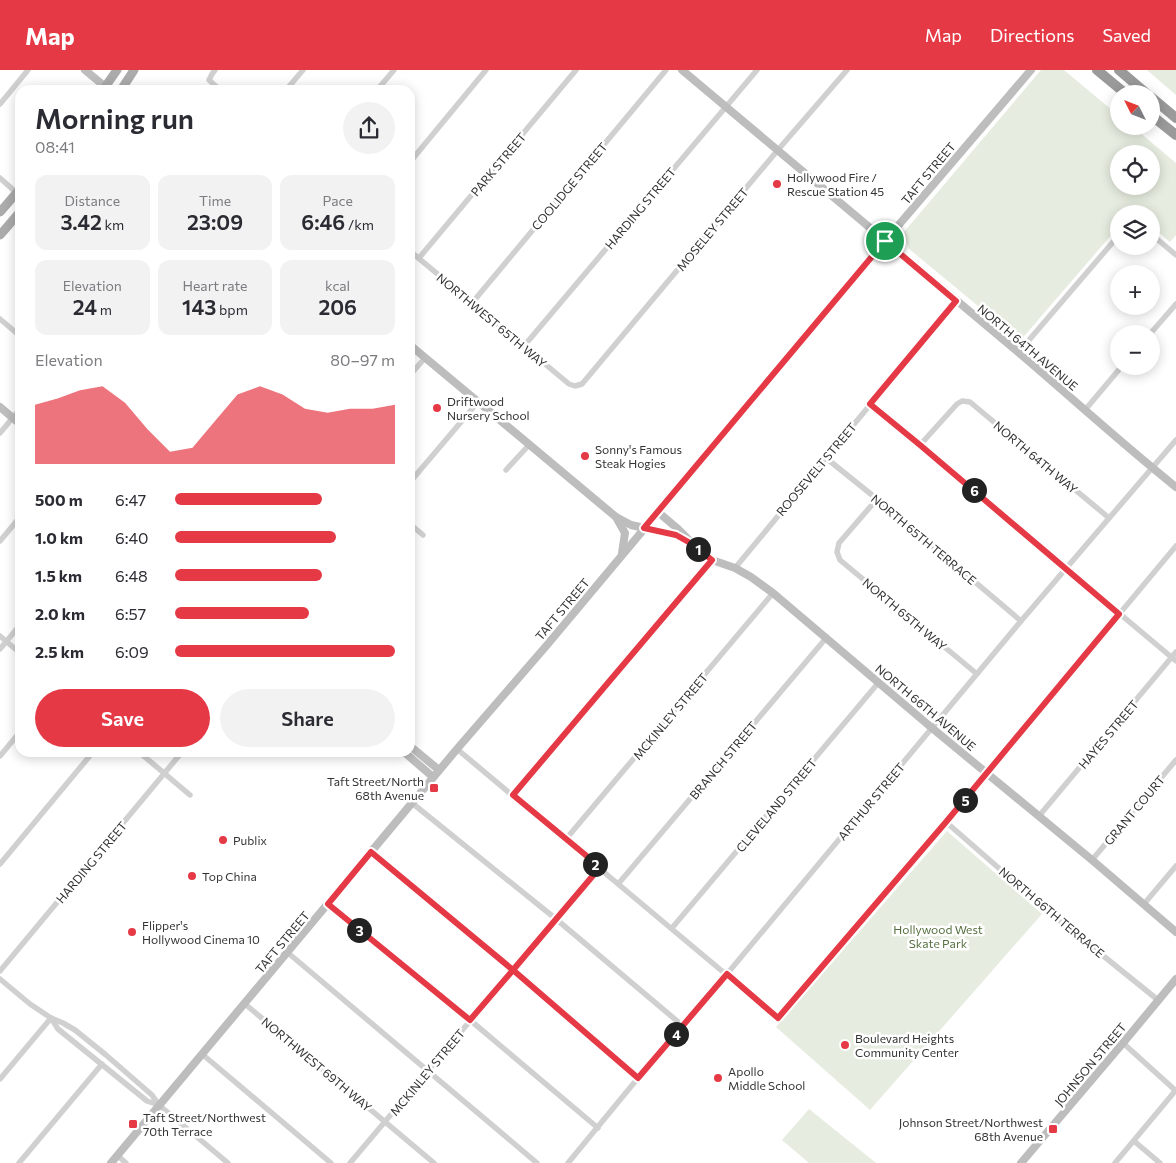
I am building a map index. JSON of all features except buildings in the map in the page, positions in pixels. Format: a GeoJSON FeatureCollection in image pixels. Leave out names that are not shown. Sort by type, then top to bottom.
{"type":"FeatureCollection","features":[{"type":"Feature","properties":{"kind":"highway"},"geometry":{"type":"LineString","coordinates":[[1097,70],[1115,85]]}},
{"type":"Feature","properties":{"kind":"highway"},"geometry":{"type":"LineString","coordinates":[[1119,70],[1136,85]]}},
{"type":"Feature","properties":{"kind":"highway"},"geometry":{"type":"LineString","coordinates":[[1160,105],[1176,118]]}},
{"type":"Feature","properties":{"kind":"highway"},"geometry":{"type":"LineString","coordinates":[[1160,122],[1176,135]]}},
{"type":"Feature","properties":{"kind":"main road"},"geometry":{"type":"LineString","coordinates":[[108,85],[117,70]]}},
{"type":"Feature","properties":{"kind":"main road"},"geometry":{"type":"LineString","coordinates":[[124,85],[134,70]]}},
{"type":"Feature","properties":{"kind":"main road"},"geometry":{"type":"LineString","coordinates":[[0,212],[15,196]]}},
{"type":"Feature","properties":{"kind":"main road"},"geometry":{"type":"LineString","coordinates":[[0,235],[15,218]]}},
{"type":"Feature","properties":{"kind":"street"},"geometry":{"type":"LineString","coordinates":[[16,85],[28,70]]}},
{"type":"Feature","properties":{"kind":"street"},"geometry":{"type":"LineString","coordinates":[[85,70],[102,85]]}},
{"type":"Feature","properties":{"kind":"street"},"geometry":{"type":"LineString","coordinates":[[214,85],[209,80],[215,70]]}},
{"type":"Feature","properties":{"kind":"street"},"geometry":{"type":"LineString","coordinates":[[290,85],[303,70]]}},
{"type":"Feature","properties":{"kind":"street"},"geometry":{"type":"LineString","coordinates":[[381,85],[394,70]]}},
{"type":"Feature","properties":{"kind":"street"},"geometry":{"type":"LineString","coordinates":[[415,156],[486,70]]}},
{"type":"Feature","properties":{"kind":"street","name":"PARK STREET"},"geometry":{"type":"LineString","coordinates":[[419,258],[576,70]]}},
{"type":"Feature","properties":{"kind":"street","name":"COOLIDGE STREET"},"geometry":{"type":"LineString","coordinates":[[472,303],[666,70]]}},
{"type":"Feature","properties":{"kind":"street","name":"NORTH 64TH AVENUE"},"geometry":{"type":"LineString","coordinates":[[682,70],[1176,487]]}},
{"type":"Feature","properties":{"kind":"street","name":"HARDING STREET"},"geometry":{"type":"LineString","coordinates":[[524,346],[757,70]]}},
{"type":"Feature","properties":{"kind":"street","name":"MOSELEY STREET"},"geometry":{"type":"LineString","coordinates":[[576,386],[582,384],[847,70]]}},
{"type":"Feature","properties":{"kind":"street","name":"TAFT STREET"},"geometry":{"type":"LineString","coordinates":[[111,1163],[439,770],[547,645],[885,241],[1031,70]]}},
{"type":"Feature","properties":{"kind":"street"},"geometry":{"type":"LineString","coordinates":[[0,104],[15,86]]}},
{"type":"Feature","properties":{"kind":"street"},"geometry":{"type":"LineString","coordinates":[[0,178],[15,189]]}},
{"type":"Feature","properties":{"kind":"street"},"geometry":{"type":"LineString","coordinates":[[1160,242],[1176,255]]}},
{"type":"Feature","properties":{"kind":"street"},"geometry":{"type":"LineString","coordinates":[[1018,353],[1110,246]]}},
{"type":"Feature","properties":{"kind":"street","name":"NORTHWEST 65TH WAY"},"geometry":{"type":"LineString","coordinates":[[415,255],[569,384],[576,386]]}},
{"type":"Feature","properties":{"kind":"street","name":"ROOSEVELT STREET"},"geometry":{"type":"LineString","coordinates":[[735,568],[956,301]]}},
{"type":"Feature","properties":{"kind":"street"},"geometry":{"type":"LineString","coordinates":[[1158,325],[1176,304]]}},
{"type":"Feature","properties":{"kind":"street"},"geometry":{"type":"LineString","coordinates":[[0,319],[15,332]]}},
{"type":"Feature","properties":{"kind":"street"},"geometry":{"type":"LineString","coordinates":[[415,349],[616,517],[625,534],[622,555]]}},
{"type":"Feature","properties":{"kind":"street"},"geometry":{"type":"LineString","coordinates":[[415,369],[425,358]]}},
{"type":"Feature","properties":{"kind":"street"},"geometry":{"type":"LineString","coordinates":[[1085,410],[1114,375]]}},
{"type":"Feature","properties":{"kind":"street","name":"NORTH 64TH WAY"},"geometry":{"type":"LineString","coordinates":[[920,445],[957,404],[962,401],[970,402],[1109,518]]}},
{"type":"Feature","properties":{"kind":"street"},"geometry":{"type":"LineString","coordinates":[[415,476],[478,402]]}},
{"type":"Feature","properties":{"kind":"street"},"geometry":{"type":"LineString","coordinates":[[870,404],[1119,614],[1175,657]]}},
{"type":"Feature","properties":{"kind":"street"},"geometry":{"type":"LineString","coordinates":[[0,407],[13,418]]}},
{"type":"Feature","properties":{"kind":"street"},"geometry":{"type":"LineString","coordinates":[[0,433],[15,415]]}},
{"type":"Feature","properties":{"kind":"street","name":"ARTHUR STREET"},"geometry":{"type":"LineString","coordinates":[[568,1163],[1021,621],[1176,440]]}},
{"type":"Feature","properties":{"kind":"street"},"geometry":{"type":"LineString","coordinates":[[506,470],[529,445]]}},
{"type":"Feature","properties":{"kind":"street","name":"NORTH 65TH TERRACE"},"geometry":{"type":"LineString","coordinates":[[826,458],[1021,621]]}},
{"type":"Feature","properties":{"kind":"street","name":"NORTH 65TH WAY"},"geometry":{"type":"LineString","coordinates":[[877,499],[839,543],[837,552],[840,560],[977,674]]}},
{"type":"Feature","properties":{"kind":"street"},"geometry":{"type":"LineString","coordinates":[[658,512],[692,544]]}},
{"type":"Feature","properties":{"kind":"street","name":"NORTH 66TH AVENUE"},"geometry":{"type":"LineString","coordinates":[[616,517],[631,525],[676,535],[692,544],[712,560],[735,568],[773,593],[1176,932]]}},
{"type":"Feature","properties":{"kind":"street"},"geometry":{"type":"LineString","coordinates":[[0,541],[15,523]]}},
{"type":"Feature","properties":{"kind":"street"},"geometry":{"type":"LineString","coordinates":[[415,528],[423,535]]}},
{"type":"Feature","properties":{"kind":"street"},"geometry":{"type":"LineString","coordinates":[[457,749],[778,1018],[946,822],[1176,546]]}},
{"type":"Feature","properties":{"kind":"street"},"geometry":{"type":"LineString","coordinates":[[513,795],[712,560]]}},
{"type":"Feature","properties":{"kind":"street","name":"MCKINLEY STREET"},"geometry":{"type":"LineString","coordinates":[[566,840],[773,593]]}},
{"type":"Feature","properties":{"kind":"street"},"geometry":{"type":"LineString","coordinates":[[0,649],[15,631]]}},
{"type":"Feature","properties":{"kind":"street"},"geometry":{"type":"LineString","coordinates":[[0,636],[15,649]]}},
{"type":"Feature","properties":{"kind":"street","name":"BRANCH STREET"},"geometry":{"type":"LineString","coordinates":[[619,883],[827,637]]}},
{"type":"Feature","properties":{"kind":"street","name":"HAYES STREET"},"geometry":{"type":"LineString","coordinates":[[1039,816],[1175,657]]}},
{"type":"Feature","properties":{"kind":"street","name":"CLEVELAND STREET"},"geometry":{"type":"LineString","coordinates":[[672,928],[879,682]]}},
{"type":"Feature","properties":{"kind":"street"},"geometry":{"type":"LineString","coordinates":[[0,756],[15,738]]}},
{"type":"Feature","properties":{"kind":"street"},"geometry":{"type":"LineString","coordinates":[[415,750],[439,770]]}},
{"type":"Feature","properties":{"kind":"street"},"geometry":{"type":"LineString","coordinates":[[0,864],[89,757]]}},
{"type":"Feature","properties":{"kind":"street"},"geometry":{"type":"LineString","coordinates":[[145,757],[190,795]]}},
{"type":"Feature","properties":{"kind":"street","name":"HARDING STREET"},"geometry":{"type":"LineString","coordinates":[[0,971],[178,757]]}},
{"type":"Feature","properties":{"kind":"street"},"geometry":{"type":"LineString","coordinates":[[410,757],[433,778]]}},
{"type":"Feature","properties":{"kind":"street","name":"GRANT COURT"},"geometry":{"type":"LineString","coordinates":[[1092,860],[1176,760]]}},
{"type":"Feature","properties":{"kind":"street"},"geometry":{"type":"LineString","coordinates":[[412,803],[556,919],[683,1026]]}},
{"type":"Feature","properties":{"kind":"street","name":"NORTH 66TH TERRACE"},"geometry":{"type":"LineString","coordinates":[[946,822],[1049,912],[1158,1000]]}},
{"type":"Feature","properties":{"kind":"street"},"geometry":{"type":"LineString","coordinates":[[371,852],[513,970],[638,1078]]}},
{"type":"Feature","properties":{"kind":"street"},"geometry":{"type":"LineString","coordinates":[[1144,904],[1176,866]]}},
{"type":"Feature","properties":{"kind":"street","name":"MCKINLEY STREET"},"geometry":{"type":"LineString","coordinates":[[350,1163],[600,867]]}},
{"type":"Feature","properties":{"kind":"street"},"geometry":{"type":"LineString","coordinates":[[328,904],[598,1128]]}},
{"type":"Feature","properties":{"kind":"street"},"geometry":{"type":"LineString","coordinates":[[287,952],[537,1163]]}},
{"type":"Feature","properties":{"kind":"street"},"geometry":{"type":"LineString","coordinates":[[0,979],[30,1004],[51,1018],[75,1030],[100,1050],[152,1095],[159,1105],[228,1163]]}},
{"type":"Feature","properties":{"kind":"street","name":"JOHNSON STREET"},"geometry":{"type":"LineString","coordinates":[[1021,1163],[1176,979]]}},
{"type":"Feature","properties":{"kind":"street","name":"NORTHWEST 69TH WAY"},"geometry":{"type":"LineString","coordinates":[[245,1004],[434,1163]]}},
{"type":"Feature","properties":{"kind":"street"},"geometry":{"type":"LineString","coordinates":[[51,1018],[58,1029],[147,1101],[159,1105]]}},
{"type":"Feature","properties":{"kind":"street"},"geometry":{"type":"LineString","coordinates":[[0,1079],[51,1018]]}},
{"type":"Feature","properties":{"kind":"street"},"geometry":{"type":"LineString","coordinates":[[1115,1163],[1176,1091],[1123,1043]]}},
{"type":"Feature","properties":{"kind":"street"},"geometry":{"type":"LineString","coordinates":[[202,1054],[331,1163]]}},
{"type":"Feature","properties":{"kind":"street"},"geometry":{"type":"LineString","coordinates":[[19,1163],[102,1064]]}},
{"type":"Feature","properties":{"kind":"street"},"geometry":{"type":"LineString","coordinates":[[1134,1140],[1160,1163]]}},
{"type":"Feature","properties":{"kind":"street"},"geometry":{"type":"LineString","coordinates":[[117,1155],[126,1163]]}},
{"type":"Feature","properties":{"kind":"green space"},"geometry":{"type":"Polygon","coordinates":[[[1041,70],[1064,70],[1110,108],[1110,135],[1143,135],[1155,145],[1110,145],[1110,195],[1160,195],[1160,150],[1176,163],[1176,235],[1170,242],[1160,234],[1160,205],[1110,205],[1110,236],[1020,341],[908,248],[904,232],[1041,70]]]}},
{"type":"Feature","properties":{"kind":"green space"},"geometry":{"type":"Polygon","coordinates":[[[1147,70],[1176,70],[1176,95],[1147,70]]]}},
{"type":"Feature","properties":{"kind":"green space","name":"Hollywood West Skate Park"},"geometry":{"type":"Polygon","coordinates":[[[947,831],[1042,914],[870,1110],[776,1027],[947,831]]]}},
{"type":"Feature","properties":{"kind":"green space"},"geometry":{"type":"Polygon","coordinates":[[[809,1109],[876,1163],[809,1163],[782,1140],[809,1109]]]}},
{"type":"Feature","properties":{"kind":"place","name":"Hollywood Fire / Rescue Station 45"},"geometry":{"type":"Point","coordinates":[777,184]}},
{"type":"Feature","properties":{"kind":"place","name":"Driftwood Nursery School"},"geometry":{"type":"Point","coordinates":[437,408]}},
{"type":"Feature","properties":{"kind":"place","name":"Sonny's Famous Steak Hogies"},"geometry":{"type":"Point","coordinates":[585,456]}},
{"type":"Feature","properties":{"kind":"place","name":"Taft Street/North 68th Avenue"},"geometry":{"type":"Point","coordinates":[434,788]}},
{"type":"Feature","properties":{"kind":"place","name":"Publix"},"geometry":{"type":"Point","coordinates":[223,840]}},
{"type":"Feature","properties":{"kind":"place","name":"Top China"},"geometry":{"type":"Point","coordinates":[192,876]}},
{"type":"Feature","properties":{"kind":"place","name":"Flipper's Hollywood Cinema 10"},"geometry":{"type":"Point","coordinates":[132,932]}},
{"type":"Feature","properties":{"kind":"place","name":"Boulevard Heights Community Center"},"geometry":{"type":"Point","coordinates":[845,1045]}},
{"type":"Feature","properties":{"kind":"place","name":"Apollo Middle School"},"geometry":{"type":"Point","coordinates":[718,1078]}},
{"type":"Feature","properties":{"kind":"place","name":"Taft Street/Northwest 70th Terrace"},"geometry":{"type":"Point","coordinates":[133,1124]}},
{"type":"Feature","properties":{"kind":"place","name":"Johnson Street/Northwest 68th Avenue"},"geometry":{"type":"Point","coordinates":[1053,1129]}},
{"type":"Feature","properties":{"kind":"route"},"geometry":{"type":"LineString","coordinates":[[885,241],[644,528],[676,535],[692,544],[712,560],[513,795],[600,867],[596,872],[513,970],[371,852],[328,904],[470,1020],[513,970],[638,1078],[727,974],[778,1018],[946,822],[1119,614],[870,404],[956,301],[885,241]]}}]}
